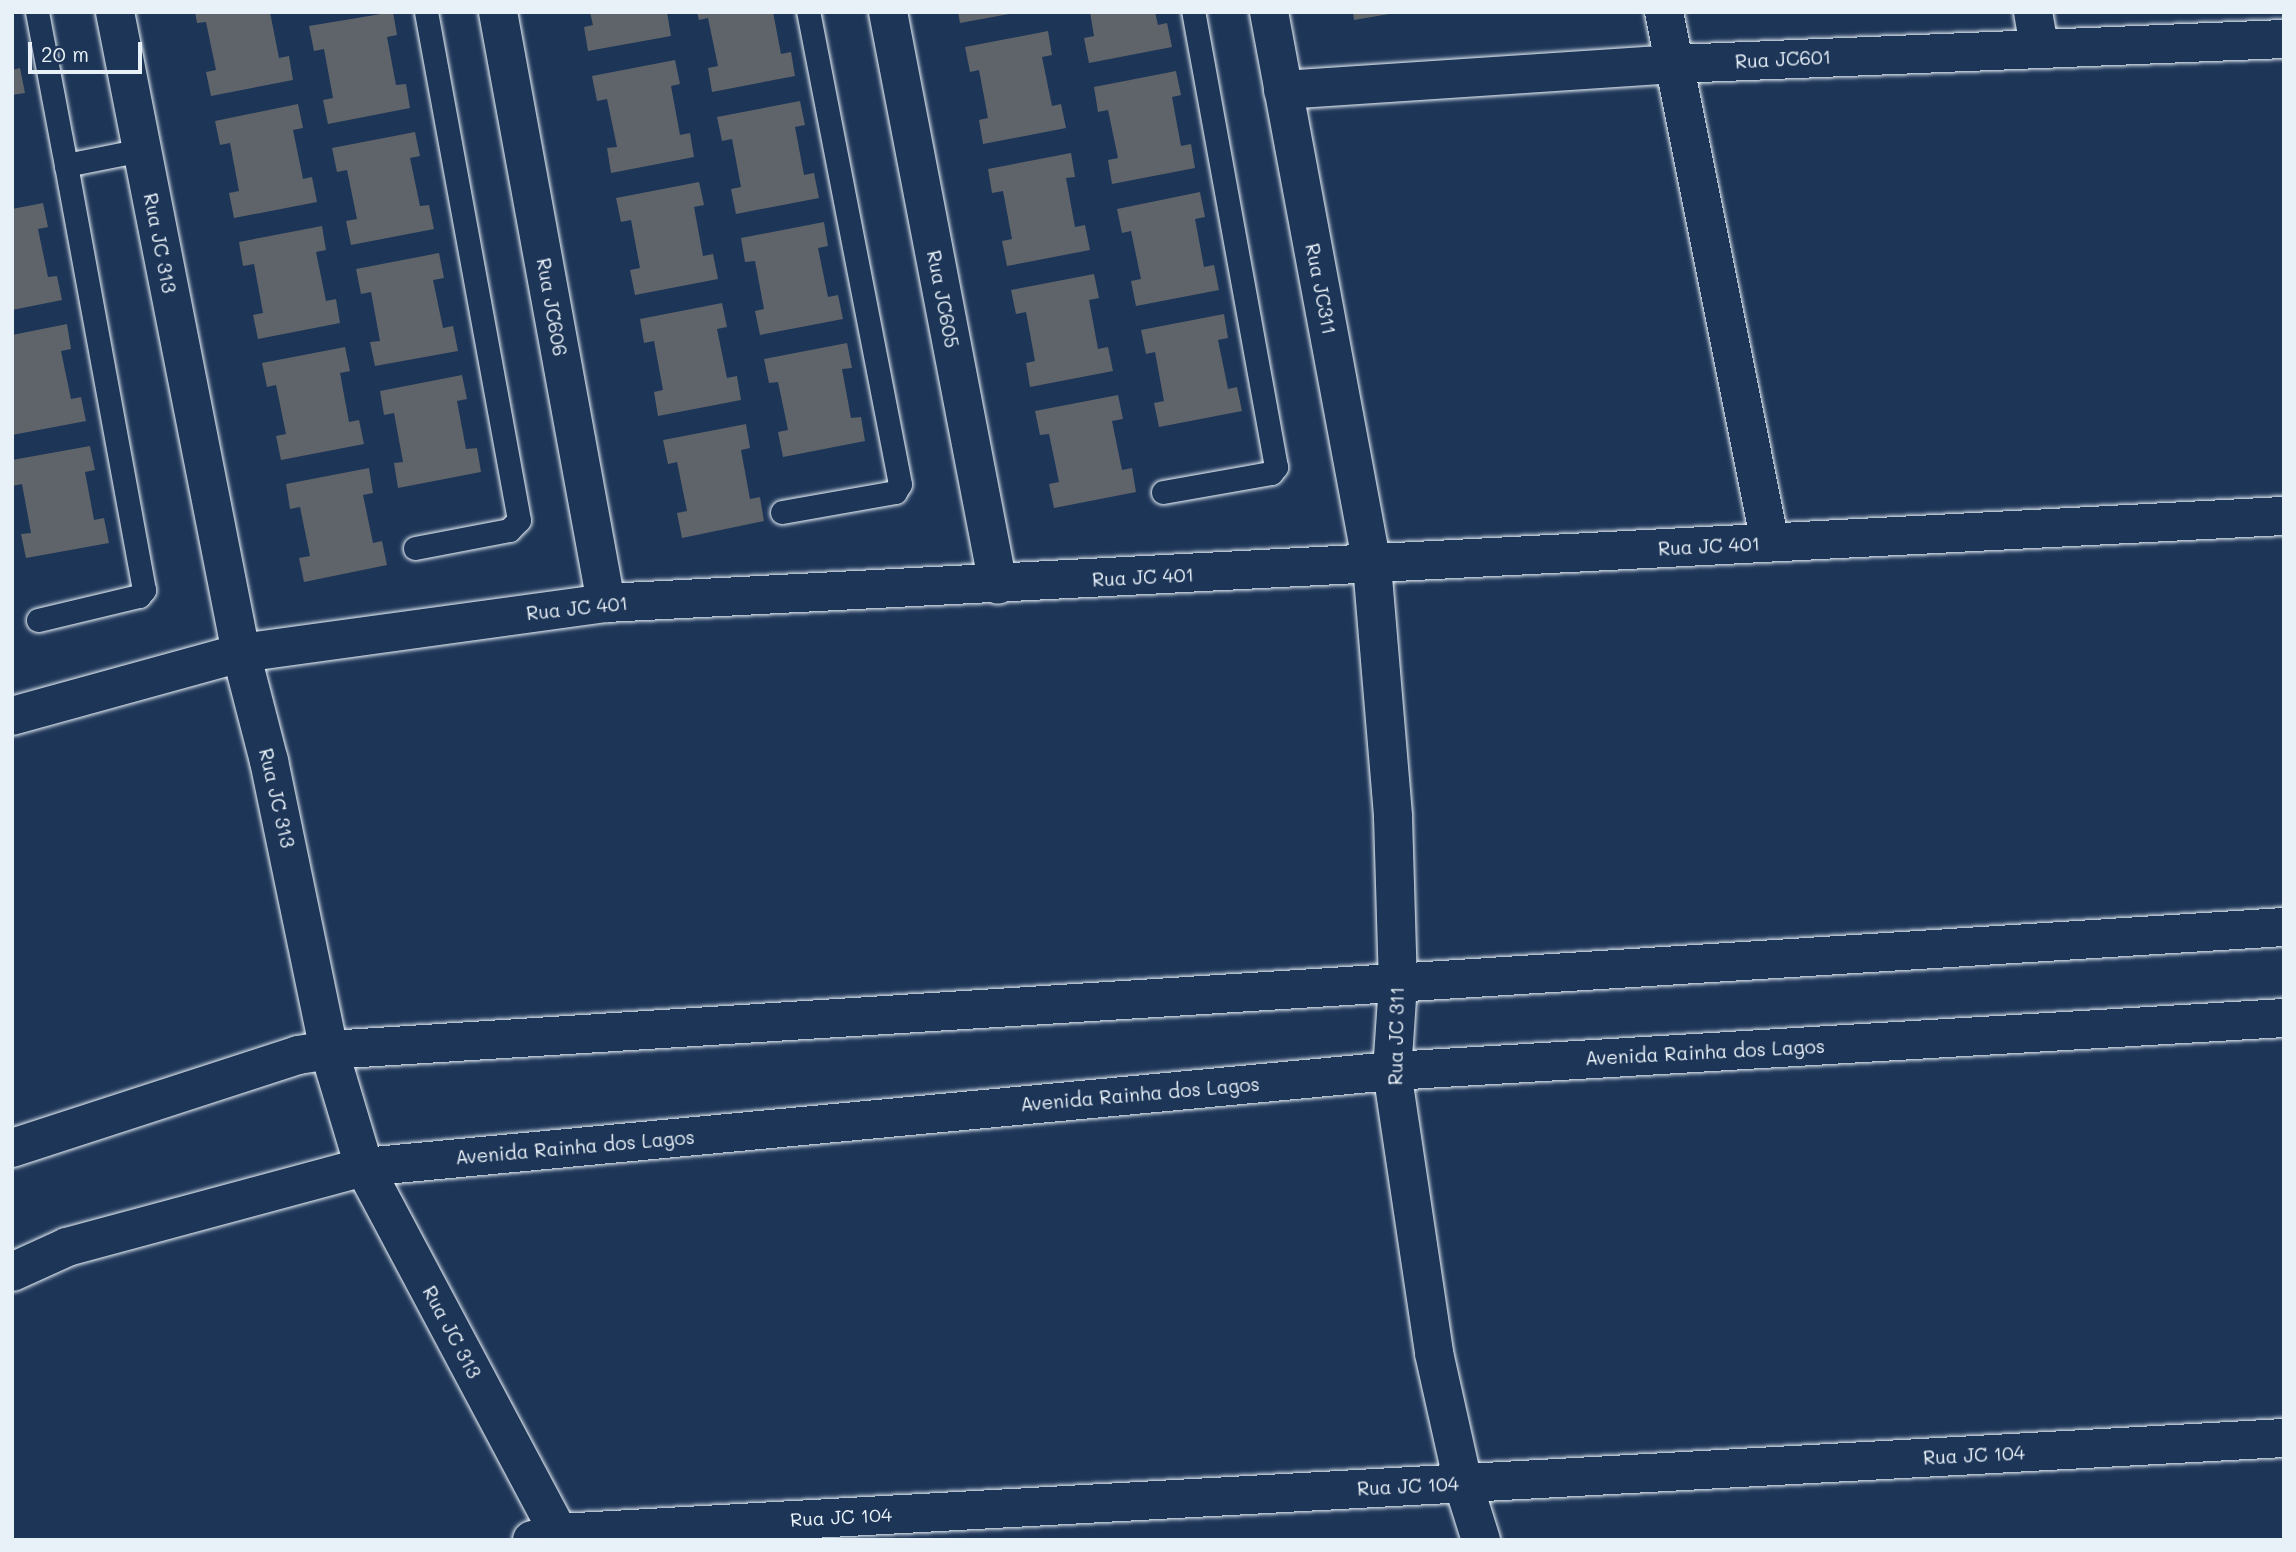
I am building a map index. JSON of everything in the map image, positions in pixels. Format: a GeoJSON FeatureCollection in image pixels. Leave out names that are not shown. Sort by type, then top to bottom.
{"type":"FeatureCollection","features":[{"type":"Feature","properties":{"kind":"street","name":"Rua JC 313"},"geometry":{"type":"LineString","coordinates":[[115,12],[241,653],[272,774],[329,1050],[364,1167],[551,1537]]}},
{"type":"Feature","properties":{"kind":"street","name":"Rua JC606"},"geometry":{"type":"LineString","coordinates":[[498,12],[606,603]]}},
{"type":"Feature","properties":{"kind":"street","name":"Rua JC605"},"geometry":{"type":"LineString","coordinates":[[888,12],[998,585]]}},
{"type":"Feature","properties":{"kind":"street","name":"Rua JC311"},"geometry":{"type":"LineString","coordinates":[[1269,12],[1372,565]]}},
{"type":"Feature","properties":{"kind":"street"},"geometry":{"type":"LineString","coordinates":[[1664,12],[1770,543]]}},
{"type":"Feature","properties":{"kind":"street","name":"Rua JC601"},"geometry":{"type":"LineString","coordinates":[[1283,90],[1675,64],[2036,30],[2284,38]]}},
{"type":"Feature","properties":{"kind":"street","name":"Rua JC 401"},"geometry":{"type":"LineString","coordinates":[[12,716],[241,653],[606,603],[998,585],[2284,516]]}},
{"type":"Feature","properties":{"kind":"street","name":"Rua JC 311"},"geometry":{"type":"LineString","coordinates":[[1372,565],[1393,817],[1398,984],[1392,1071],[1434,1353],[1463,1483],[1481,1540]]}},
{"type":"Feature","properties":{"kind":"street"},"geometry":{"type":"LineString","coordinates":[[12,1148],[298,1055],[329,1050],[2284,927]]}},
{"type":"Feature","properties":{"kind":"street","name":"Avenida Rainha dos Lagos"},"geometry":{"type":"LineString","coordinates":[[12,1272],[66,1247],[364,1167],[1392,1071],[2284,1018]]}},
{"type":"Feature","properties":{"kind":"street","name":"Rua JC 104"},"geometry":{"type":"LineString","coordinates":[[551,1537],[2284,1437]]}},
{"type":"Feature","properties":{"kind":"lane"},"geometry":{"type":"LineString","coordinates":[[37,12],[144,590],[139,596],[38,620]]}},
{"type":"Feature","properties":{"kind":"lane"},"geometry":{"type":"LineString","coordinates":[[415,548],[509,530],[519,520],[426,12]]}},
{"type":"Feature","properties":{"kind":"lane"},"geometry":{"type":"LineString","coordinates":[[782,512],[895,492],[900,484],[808,12]]}},
{"type":"Feature","properties":{"kind":"lane"},"geometry":{"type":"LineString","coordinates":[[1163,492],[1270,473],[1276,467],[1193,12]]}},
{"type":"Feature","properties":{"kind":"lane"},"geometry":{"type":"LineString","coordinates":[[66,165],[142,150]]}},
{"type":"Feature","properties":{"kind":"building"},"geometry":{"type":"Polygon","coordinates":[[[195,12],[270,12],[279,58],[289,56],[293,80],[211,96],[206,72],[216,70],[206,22],[197,23],[195,12]]]}},
{"type":"Feature","properties":{"kind":"building"},"geometry":{"type":"Polygon","coordinates":[[[393,12],[397,35],[387,37],[396,85],[406,84],[410,108],[328,124],[323,100],[333,98],[324,49],[314,51],[309,26],[393,12]]]}},
{"type":"Feature","properties":{"kind":"building"},"geometry":{"type":"Polygon","coordinates":[[[590,12],[667,12],[671,36],[588,51],[584,27],[593,25],[590,12]]]}},
{"type":"Feature","properties":{"kind":"building"},"geometry":{"type":"Polygon","coordinates":[[[697,12],[773,12],[781,54],[791,52],[795,76],[712,92],[708,68],[718,66],[708,18],[699,20],[697,12]]]}},
{"type":"Feature","properties":{"kind":"building"},"geometry":{"type":"Polygon","coordinates":[[[958,12],[1009,12],[1009,14],[960,23],[958,12]]]}},
{"type":"Feature","properties":{"kind":"building"},"geometry":{"type":"Polygon","coordinates":[[[1090,12],[1155,12],[1158,25],[1167,23],[1172,47],[1089,63],[1084,38],[1094,36],[1090,12]]]}},
{"type":"Feature","properties":{"kind":"building"},"geometry":{"type":"Polygon","coordinates":[[[1353,12],[1389,12],[1389,14],[1354,20],[1353,12]]]}},
{"type":"Feature","properties":{"kind":"building"},"geometry":{"type":"Polygon","coordinates":[[[1048,31],[1052,55],[1042,57],[1052,106],[1061,104],[1066,128],[983,144],[979,120],[988,118],[979,70],[970,72],[965,47],[1048,31]]]}},
{"type":"Feature","properties":{"kind":"building"},"geometry":{"type":"Polygon","coordinates":[[[675,60],[680,84],[671,86],[680,135],[690,133],[694,157],[611,173],[607,148],[617,147],[607,99],[597,101],[592,76],[675,60]]]}},
{"type":"Feature","properties":{"kind":"building"},"geometry":{"type":"Polygon","coordinates":[[[20,68],[25,93],[12,95],[12,70],[20,68]]]}},
{"type":"Feature","properties":{"kind":"building"},"geometry":{"type":"Polygon","coordinates":[[[1176,71],[1181,95],[1172,97],[1181,146],[1191,144],[1195,168],[1112,184],[1108,160],[1118,158],[1108,110],[1098,112],[1094,87],[1176,71]]]}},
{"type":"Feature","properties":{"kind":"building"},"geometry":{"type":"Polygon","coordinates":[[[800,101],[805,125],[795,127],[804,175],[814,173],[819,198],[736,214],[731,189],[741,187],[732,139],[722,141],[717,117],[800,101]]]}},
{"type":"Feature","properties":{"kind":"building"},"geometry":{"type":"Polygon","coordinates":[[[298,104],[303,128],[293,130],[303,179],[312,177],[317,202],[234,218],[229,193],[239,191],[230,143],[220,145],[215,121],[298,104]]]}},
{"type":"Feature","properties":{"kind":"building"},"geometry":{"type":"Polygon","coordinates":[[[415,132],[420,156],[410,158],[420,206],[429,205],[434,229],[351,245],[346,221],[357,219],[347,170],[337,172],[332,148],[415,132]]]}},
{"type":"Feature","properties":{"kind":"building"},"geometry":{"type":"Polygon","coordinates":[[[1071,153],[1075,177],[1066,178],[1075,227],[1085,225],[1090,250],[1007,266],[1002,241],[1012,239],[1003,191],[992,193],[988,169],[1071,153]]]}},
{"type":"Feature","properties":{"kind":"building"},"geometry":{"type":"Polygon","coordinates":[[[699,182],[704,205],[694,207],[703,256],[713,254],[718,279],[635,295],[630,270],[640,268],[631,220],[621,222],[616,198],[699,182]]]}},
{"type":"Feature","properties":{"kind":"building"},"geometry":{"type":"Polygon","coordinates":[[[1200,192],[1205,217],[1195,219],[1204,267],[1214,265],[1219,290],[1136,306],[1131,281],[1141,279],[1131,231],[1122,233],[1117,209],[1200,192]]]}},
{"type":"Feature","properties":{"kind":"building"},"geometry":{"type":"Polygon","coordinates":[[[43,203],[48,227],[38,229],[48,277],[57,276],[62,300],[12,310],[12,209],[43,203]]]}},
{"type":"Feature","properties":{"kind":"building"},"geometry":{"type":"Polygon","coordinates":[[[824,222],[828,246],[818,248],[828,297],[838,295],[843,319],[760,335],[755,311],[764,309],[755,261],[745,262],[741,238],[824,222]]]}},
{"type":"Feature","properties":{"kind":"building"},"geometry":{"type":"Polygon","coordinates":[[[322,226],[326,250],[316,252],[326,301],[336,299],[340,323],[258,339],[253,315],[263,313],[254,264],[243,266],[239,242],[322,226]]]}},
{"type":"Feature","properties":{"kind":"building"},"geometry":{"type":"Polygon","coordinates":[[[439,253],[444,278],[433,280],[443,328],[453,326],[458,351],[375,366],[370,342],[380,341],[371,292],[361,294],[356,269],[439,253]]]}},
{"type":"Feature","properties":{"kind":"building"},"geometry":{"type":"Polygon","coordinates":[[[1094,274],[1099,298],[1089,300],[1098,349],[1108,347],[1113,371],[1030,387],[1026,363],[1035,361],[1026,312],[1016,314],[1011,290],[1094,274]]]}},
{"type":"Feature","properties":{"kind":"building"},"geometry":{"type":"Polygon","coordinates":[[[722,303],[727,327],[717,329],[727,378],[737,376],[741,400],[658,416],[654,392],[663,390],[654,341],[644,343],[640,319],[722,303]]]}},
{"type":"Feature","properties":{"kind":"building"},"geometry":{"type":"Polygon","coordinates":[[[1224,314],[1228,338],[1218,340],[1228,389],[1237,387],[1242,411],[1159,427],[1154,403],[1164,401],[1155,352],[1146,354],[1141,330],[1224,314]]]}},
{"type":"Feature","properties":{"kind":"building"},"geometry":{"type":"Polygon","coordinates":[[[67,324],[71,349],[61,351],[71,399],[81,397],[86,421],[12,435],[12,335],[67,324]]]}},
{"type":"Feature","properties":{"kind":"building"},"geometry":{"type":"Polygon","coordinates":[[[847,343],[852,368],[842,369],[851,418],[861,417],[865,441],[783,457],[778,432],[788,430],[778,382],[769,383],[764,359],[847,343]]]}},
{"type":"Feature","properties":{"kind":"building"},"geometry":{"type":"Polygon","coordinates":[[[345,347],[350,371],[340,373],[349,422],[359,420],[364,444],[281,460],[276,436],[286,434],[276,385],[267,387],[262,363],[345,347]]]}},
{"type":"Feature","properties":{"kind":"building"},"geometry":{"type":"Polygon","coordinates":[[[462,375],[467,399],[457,401],[466,449],[477,448],[481,472],[398,488],[394,463],[403,462],[394,413],[384,415],[380,391],[462,375]]]}},
{"type":"Feature","properties":{"kind":"building"},"geometry":{"type":"Polygon","coordinates":[[[1118,395],[1123,419],[1112,421],[1122,470],[1132,468],[1136,492],[1054,508],[1049,484],[1059,482],[1049,434],[1040,435],[1035,411],[1118,395]]]}},
{"type":"Feature","properties":{"kind":"building"},"geometry":{"type":"Polygon","coordinates":[[[746,424],[750,448],[741,450],[750,499],[760,497],[764,521],[682,538],[677,513],[687,511],[677,462],[668,464],[663,440],[746,424]]]}},
{"type":"Feature","properties":{"kind":"building"},"geometry":{"type":"Polygon","coordinates":[[[90,446],[95,470],[85,472],[94,520],[104,518],[109,543],[26,558],[21,534],[31,533],[22,484],[12,486],[12,460],[90,446]]]}},
{"type":"Feature","properties":{"kind":"building"},"geometry":{"type":"Polygon","coordinates":[[[369,468],[373,493],[363,495],[373,543],[382,541],[387,565],[304,582],[299,558],[310,556],[300,507],[290,509],[286,484],[369,468]]]}}]}
